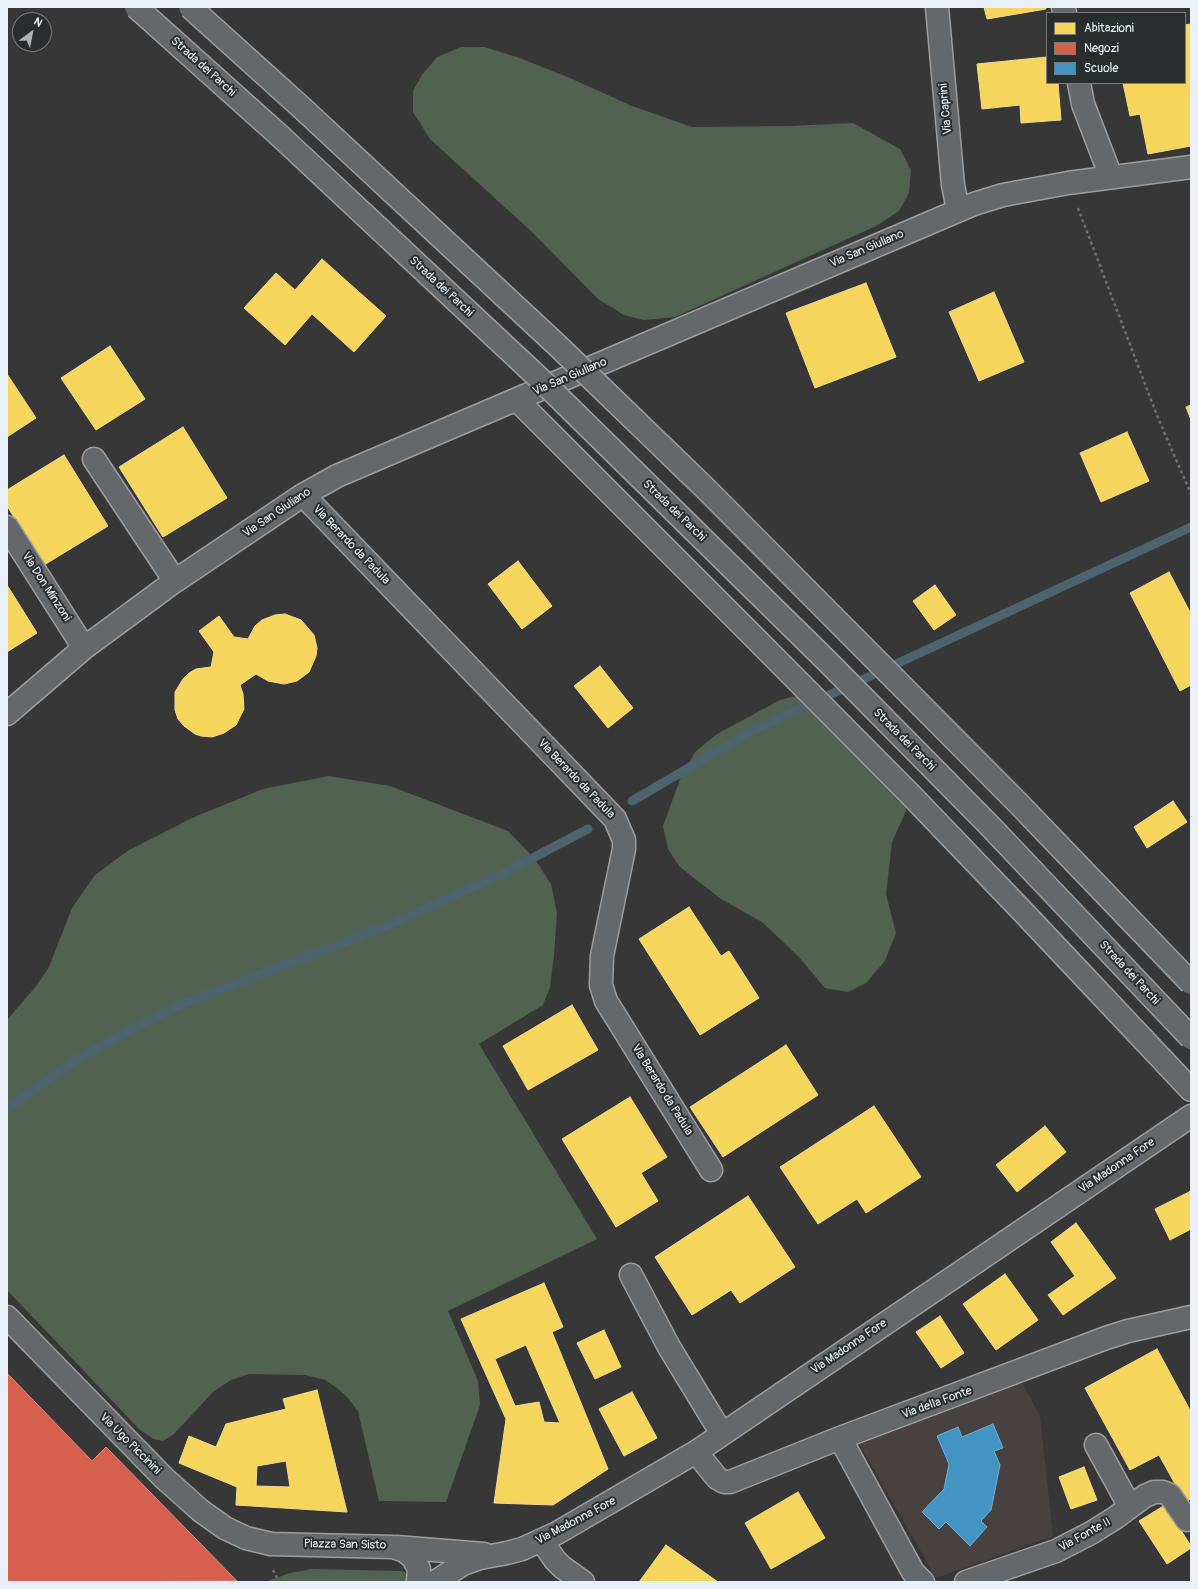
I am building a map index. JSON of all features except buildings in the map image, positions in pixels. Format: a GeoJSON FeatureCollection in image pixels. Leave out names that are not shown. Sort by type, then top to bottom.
{"type":"FeatureCollection","features":[{"type":"Feature","properties":{"kind":"main road","name":"Strada dei Parchi"},"geometry":{"type":"LineString","coordinates":[[136,7],[280,136],[540,379],[828,662],[994,831],[1191,1038]]}},
{"type":"Feature","properties":{"kind":"main road"},"geometry":{"type":"LineString","coordinates":[[190,7],[308,114],[552,341],[706,489],[1006,791],[1191,983]]}},
{"type":"Feature","properties":{"kind":"main road","name":"Via Caprini"},"geometry":{"type":"LineString","coordinates":[[937,7],[953,186],[958,210]]}},
{"type":"Feature","properties":{"kind":"main road"},"geometry":{"type":"LineString","coordinates":[[1079,84],[1083,104],[1112,177]]}},
{"type":"Feature","properties":{"kind":"main road","name":"Via San Giuliano"},"geometry":{"type":"LineString","coordinates":[[7,714],[84,648],[175,581],[303,495],[337,476],[958,210],[1003,195],[1068,183],[1191,167]]}},
{"type":"Feature","properties":{"kind":"main road"},"geometry":{"type":"LineString","coordinates":[[517,400],[908,792],[1037,926],[1191,1090]]}},
{"type":"Feature","properties":{"kind":"main road"},"geometry":{"type":"LineString","coordinates":[[94,459],[175,581]]}},
{"type":"Feature","properties":{"kind":"main road","name":"Via Berardo da Padula"},"geometry":{"type":"LineString","coordinates":[[303,495],[615,819],[624,840],[624,849],[602,956],[601,985],[606,1001],[711,1170]]}},
{"type":"Feature","properties":{"kind":"main road","name":"Via Don Minzoni"},"geometry":{"type":"LineString","coordinates":[[7,527],[84,648]]}},
{"type":"Feature","properties":{"kind":"main road","name":"Via Madonna Fore"},"geometry":{"type":"LineString","coordinates":[[435,1582],[463,1564],[480,1558],[506,1553],[542,1541],[696,1452],[1191,1116]]}},
{"type":"Feature","properties":{"kind":"main road"},"geometry":{"type":"LineString","coordinates":[[631,1275],[669,1347],[722,1434]]}},
{"type":"Feature","properties":{"kind":"main road","name":"Via Ugo Piccinini"},"geometry":{"type":"LineString","coordinates":[[7,1317],[181,1494],[201,1511],[238,1535],[254,1541],[271,1544]]}},
{"type":"Feature","properties":{"kind":"main road","name":"Via della Fonte"},"geometry":{"type":"LineString","coordinates":[[696,1452],[717,1478],[727,1482],[1106,1338],[1128,1331],[1191,1317]]}},
{"type":"Feature","properties":{"kind":"main road"},"geometry":{"type":"LineString","coordinates":[[840,1438],[913,1572],[923,1582]]}},
{"type":"Feature","properties":{"kind":"main road"},"geometry":{"type":"LineString","coordinates":[[1096,1445],[1130,1507]]}},
{"type":"Feature","properties":{"kind":"main road","name":"Via Fonte II"},"geometry":{"type":"LineString","coordinates":[[966,1582],[1056,1551],[1091,1533],[1150,1494],[1159,1491],[1166,1492],[1172,1497],[1186,1520]]}},
{"type":"Feature","properties":{"kind":"main road"},"geometry":{"type":"LineString","coordinates":[[542,1541],[555,1560],[583,1582]]}},
{"type":"Feature","properties":{"kind":"main road","name":"Piazza San Sisto"},"geometry":{"type":"LineString","coordinates":[[271,1544],[393,1547],[405,1551],[413,1558],[419,1569],[418,1582]]}},
{"type":"Feature","properties":{"kind":"main road","name":"Via Madonna Fore"},"geometry":{"type":"LineString","coordinates":[[393,1547],[495,1555]]}},
{"type":"Feature","properties":{"kind":"path"},"geometry":{"type":"LineString","coordinates":[[1068,183],[1158,418],[1191,494]]}},
{"type":"Feature","properties":{"kind":"shaded area"},"geometry":{"type":"Polygon","coordinates":[[[1022,1383],[1040,1416],[1053,1536],[936,1578],[857,1440],[1022,1383]]]}},
{"type":"Feature","properties":{"kind":"green space"},"geometry":{"type":"Polygon","coordinates":[[[461,47],[484,47],[517,57],[570,78],[632,106],[692,127],[790,126],[853,123],[900,149],[911,170],[909,193],[899,211],[876,226],[675,317],[644,320],[624,315],[598,299],[532,232],[430,139],[413,112],[413,91],[422,75],[437,57],[461,47]]]}},
{"type":"Feature","properties":{"kind":"green space"},"geometry":{"type":"Polygon","coordinates":[[[796,696],[812,698],[841,711],[867,733],[897,765],[907,787],[906,811],[892,842],[886,894],[896,933],[885,961],[866,983],[848,992],[825,988],[798,956],[762,922],[721,899],[680,867],[668,849],[663,826],[681,777],[695,752],[717,734],[780,700],[796,696]]]}},
{"type":"Feature","properties":{"kind":"green space"},"geometry":{"type":"Polygon","coordinates":[[[329,776],[390,786],[508,831],[534,858],[551,884],[557,913],[550,987],[543,1005],[479,1044],[597,1239],[448,1311],[478,1381],[480,1405],[446,1502],[379,1501],[358,1411],[348,1398],[337,1388],[325,1380],[305,1375],[249,1374],[231,1380],[213,1392],[174,1434],[163,1441],[153,1439],[139,1429],[7,1290],[7,1020],[37,985],[49,967],[72,908],[95,875],[129,850],[192,818],[263,789],[329,776]]]}},
{"type":"Feature","properties":{"kind":"green space"},"geometry":{"type":"Polygon","coordinates":[[[312,1569],[402,1571],[409,1575],[409,1582],[265,1582],[290,1573],[312,1569]]]}},
{"type":"Feature","properties":{"kind":"waterway"},"geometry":{"type":"LineString","coordinates":[[632,801],[752,731],[1191,527]]}},
{"type":"Feature","properties":{"kind":"waterway"},"geometry":{"type":"LineString","coordinates":[[7,1108],[80,1058],[130,1030],[180,1005],[384,927],[500,875],[588,829]]}}]}
